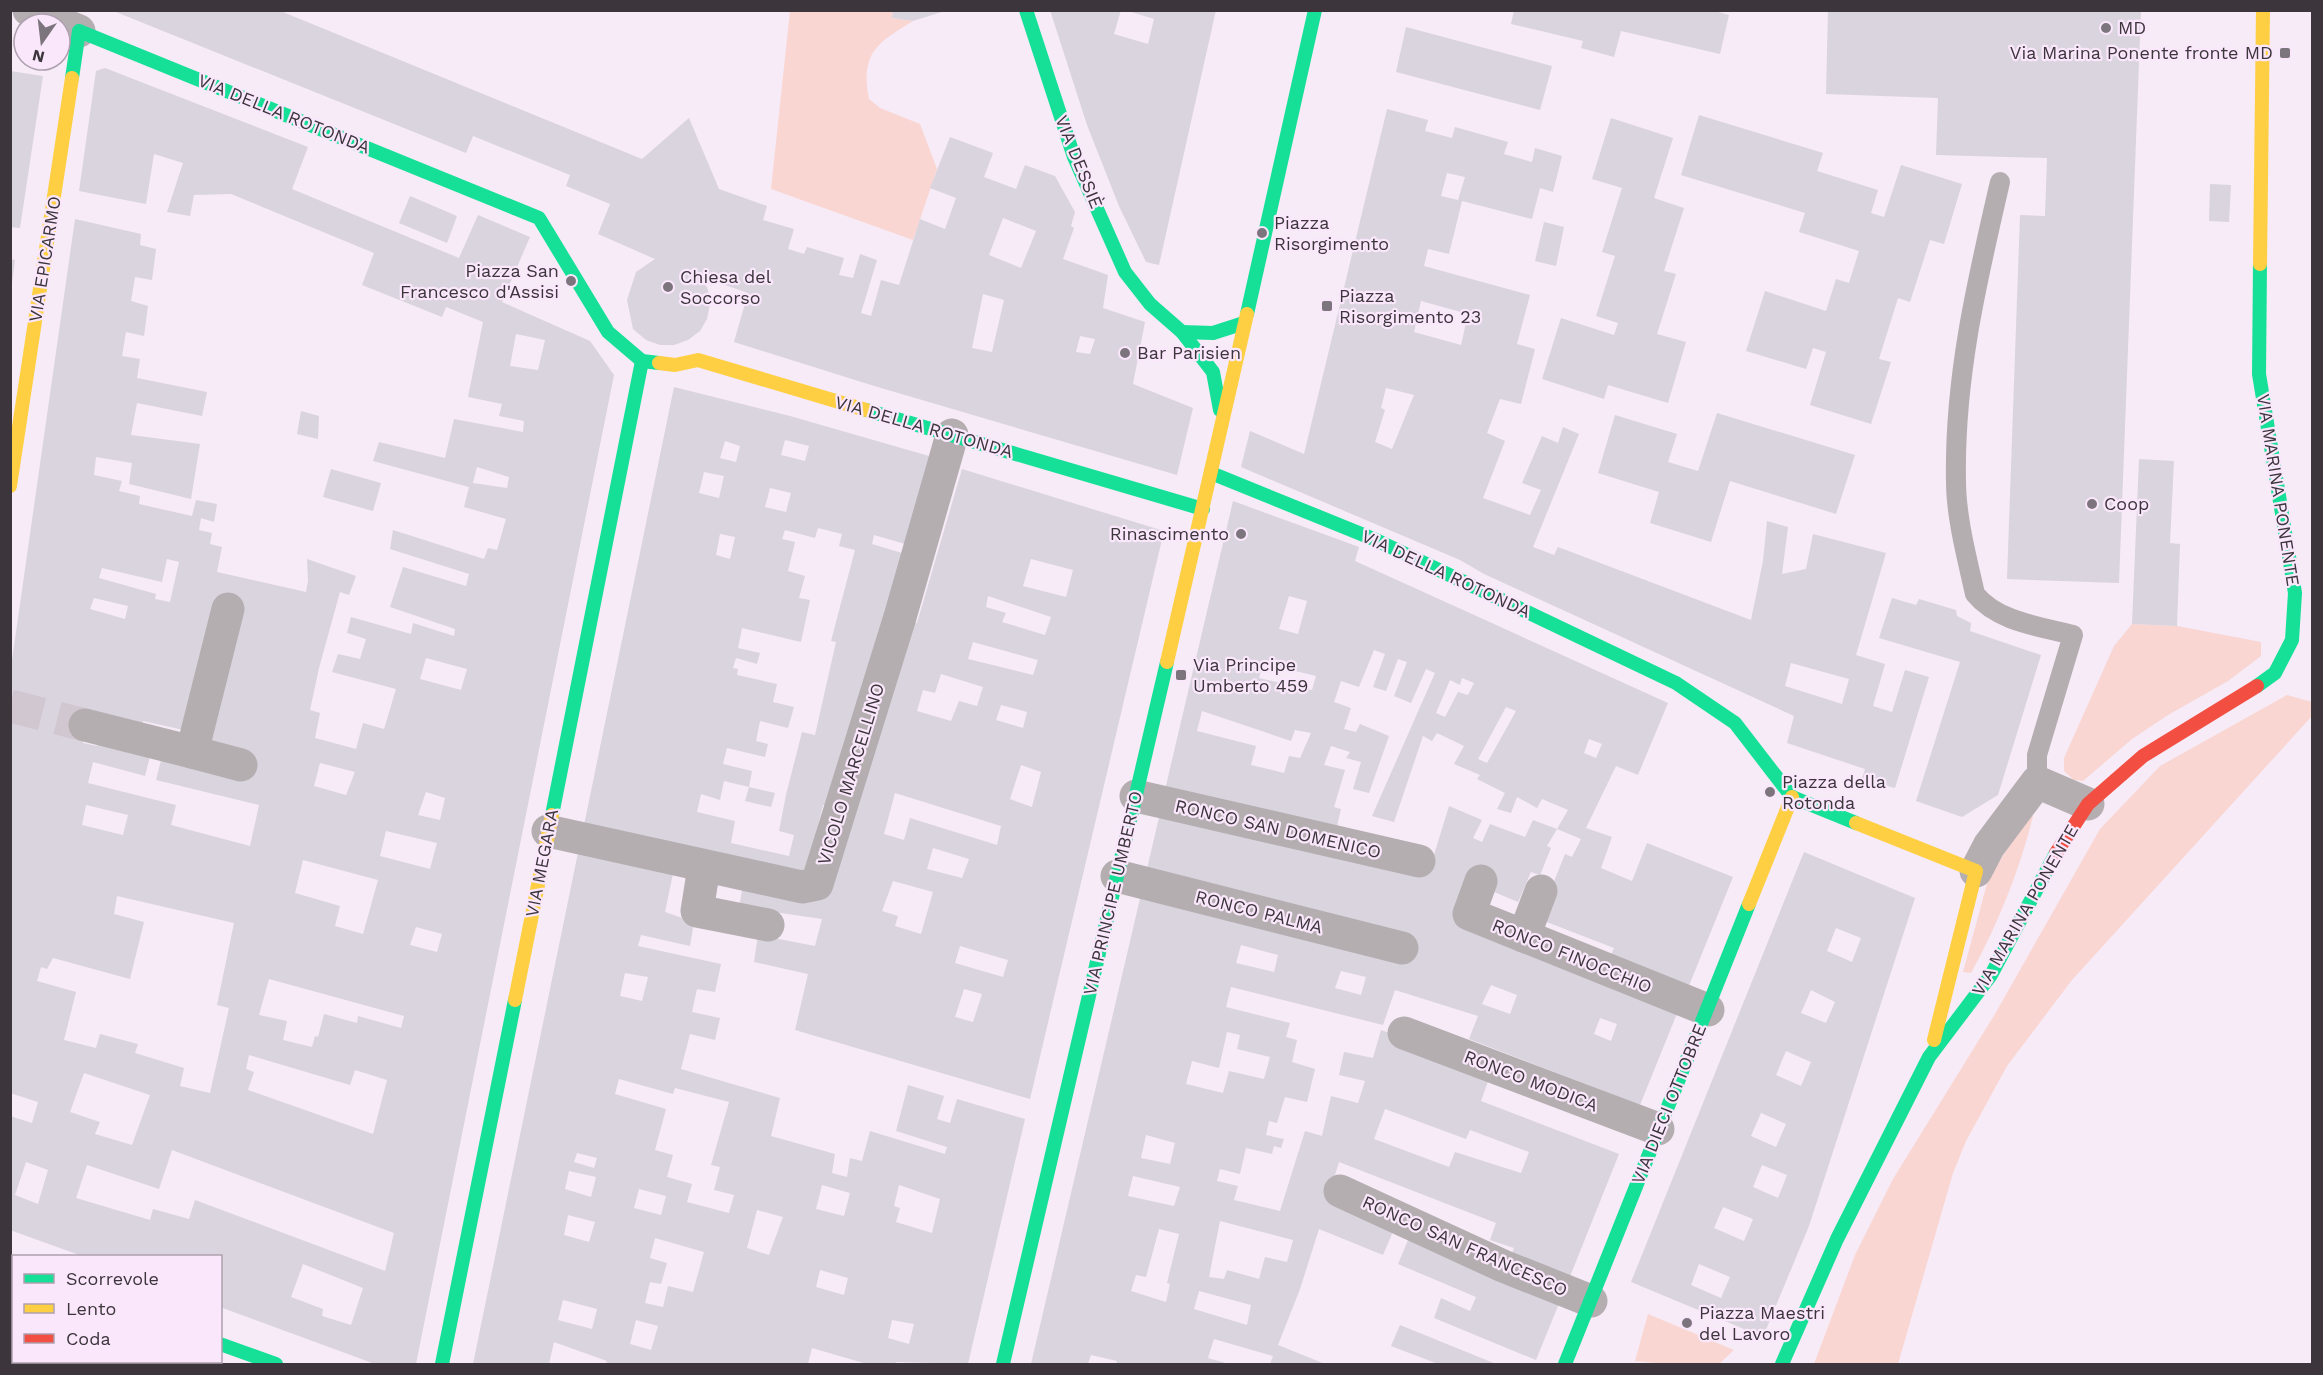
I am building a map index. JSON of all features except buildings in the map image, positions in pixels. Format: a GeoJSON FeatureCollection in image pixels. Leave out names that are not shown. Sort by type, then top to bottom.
{"type":"FeatureCollection","features":[{"type":"Feature","properties":{"kind":"street","name":"VIA DELLA ROTONDA"},"geometry":{"type":"LineString","coordinates":[[29,10],[539,218],[608,332],[642,361],[675,365],[698,360],[1203,509]]}},
{"type":"Feature","properties":{"kind":"street","name":"VIA DESSIÈ"},"geometry":{"type":"LineString","coordinates":[[1026,10],[1074,157],[1125,272],[1150,304],[1182,332],[1213,372],[1222,421]]}},
{"type":"Feature","properties":{"kind":"street","name":"VIA PRINCIPE UMBERTO"},"geometry":{"type":"LineString","coordinates":[[1003,1365],[1203,509],[1315,10]]}},
{"type":"Feature","properties":{"kind":"street","name":"VIA MARINA PONENTE"},"geometry":{"type":"LineString","coordinates":[[1782,1365],[1837,1239],[1929,1057],[1991,975],[2043,873],[2088,804],[2143,756],[2250,691],[2275,673],[2292,640],[2295,593],[2259,374],[2263,10]]}},
{"type":"Feature","properties":{"kind":"street","name":"VIA EPICARMO"},"geometry":{"type":"LineString","coordinates":[[10,486],[79,31]]}},
{"type":"Feature","properties":{"kind":"street"},"geometry":{"type":"LineString","coordinates":[[1182,332],[1213,333],[1244,323]]}},
{"type":"Feature","properties":{"kind":"street","name":"VIA MEGARA"},"geometry":{"type":"LineString","coordinates":[[442,1365],[642,361]]}},
{"type":"Feature","properties":{"kind":"street","name":"VICOLO MARCELLINO"},"geometry":{"type":"LineString","coordinates":[[548,831],[802,887],[817,884],[900,617],[952,435]]}},
{"type":"Feature","properties":{"kind":"street","name":"VIA DELLA ROTONDA"},"geometry":{"type":"LineString","coordinates":[[1211,473],[1376,540],[1677,683],[1735,723],[1792,797]]}},
{"type":"Feature","properties":{"kind":"street"},"geometry":{"type":"LineString","coordinates":[[192,752],[228,609]]}},
{"type":"Feature","properties":{"kind":"street"},"geometry":{"type":"LineString","coordinates":[[85,725],[241,765]]}},
{"type":"Feature","properties":{"kind":"street"},"geometry":{"type":"LineString","coordinates":[[1929,1057],[1976,871],[1989,846],[2037,782],[2088,804]]}},
{"type":"Feature","properties":{"kind":"street","name":"RONCO SAN DOMENICO"},"geometry":{"type":"LineString","coordinates":[[1136,796],[1419,861]]}},
{"type":"Feature","properties":{"kind":"street"},"geometry":{"type":"LineString","coordinates":[[1792,797],[1976,871]]}},
{"type":"Feature","properties":{"kind":"street","name":"VIA DIECI OTTOBRE"},"geometry":{"type":"LineString","coordinates":[[1565,1365],[1792,797]]}},
{"type":"Feature","properties":{"kind":"street"},"geometry":{"type":"LineString","coordinates":[[704,867],[697,911],[768,925]]}},
{"type":"Feature","properties":{"kind":"street","name":"RONCO PALMA"},"geometry":{"type":"LineString","coordinates":[[1117,876],[1402,948]]}},
{"type":"Feature","properties":{"kind":"street","name":"RONCO FINOCCHIO"},"geometry":{"type":"LineString","coordinates":[[1481,881],[1469,914],[1708,1010]]}},
{"type":"Feature","properties":{"kind":"street"},"geometry":{"type":"LineString","coordinates":[[1524,936],[1541,891]]}},
{"type":"Feature","properties":{"kind":"street","name":"RONCO MODICA"},"geometry":{"type":"LineString","coordinates":[[1404,1033],[1658,1129]]}},
{"type":"Feature","properties":{"kind":"street","name":"RONCO SAN FRANCESCO"},"geometry":{"type":"LineString","coordinates":[[1340,1191],[1503,1266],[1591,1301]]}},
{"type":"Feature","properties":{"kind":"street"},"geometry":{"type":"LineString","coordinates":[[222,1345],[276,1365]]}},
{"type":"Feature","properties":{"kind":"lane"},"geometry":{"type":"LineString","coordinates":[[2000,182],[1970,313],[1958,402],[1956,483],[1975,594],[1983,603],[2007,618],[2073,635],[2037,755],[2037,782]]}},
{"type":"Feature","properties":{"kind":"shaded area"},"geometry":{"type":"Polygon","coordinates":[[[790,11],[893,11],[892,18],[913,21],[890,36],[874,51],[869,60],[867,83],[869,99],[880,108],[920,124],[937,169],[913,240],[771,189],[790,11]]]}},
{"type":"Feature","properties":{"kind":"shaded area"},"geometry":{"type":"Polygon","coordinates":[[[2132,624],[2177,626],[2261,642],[2261,656],[2228,681],[2168,715],[2132,739],[2083,781],[2074,780],[2064,771],[2064,758],[2114,646],[2132,624]]]}},
{"type":"Feature","properties":{"kind":"shaded area"},"geometry":{"type":"Polygon","coordinates":[[[2287,695],[2312,702],[2312,716],[2072,980],[2007,1066],[1966,1141],[1953,1173],[1898,1364],[1814,1364],[1855,1255],[1893,1179],[1995,1014],[2100,829],[2160,766],[2287,695]]]}},
{"type":"Feature","properties":{"kind":"shaded area"},"geometry":{"type":"Polygon","coordinates":[[[2029,814],[2033,816],[2028,836],[1999,916],[1971,973],[1963,972],[1988,880],[2029,814]]]}},
{"type":"Feature","properties":{"kind":"shaded area"},"geometry":{"type":"Polygon","coordinates":[[[1648,1314],[1734,1350],[1719,1364],[1667,1364],[1635,1361],[1648,1314]]]}},
{"type":"Feature","properties":{"kind":"tunnel"},"geometry":{"type":"LineString","coordinates":[[10,706],[85,725]]}},
{"type":"Feature","properties":{"kind":"traffic: fast"},"geometry":{"type":"LineString","coordinates":[[1026,10],[1074,157],[1125,272],[1150,304],[1182,332],[1213,372],[1220,410]]}},
{"type":"Feature","properties":{"kind":"traffic: fast"},"geometry":{"type":"LineString","coordinates":[[1247,314],[1315,10]]}},
{"type":"Feature","properties":{"kind":"traffic: fast"},"geometry":{"type":"LineString","coordinates":[[72,78],[79,31],[539,218],[608,332],[642,361],[659,363]]}},
{"type":"Feature","properties":{"kind":"traffic: fast"},"geometry":{"type":"LineString","coordinates":[[2257,686],[2275,673],[2292,640],[2295,593],[2259,374],[2260,264]]}},
{"type":"Feature","properties":{"kind":"traffic: fast"},"geometry":{"type":"LineString","coordinates":[[1182,332],[1213,333],[1244,323]]}},
{"type":"Feature","properties":{"kind":"traffic: fast"},"geometry":{"type":"LineString","coordinates":[[552,815],[642,361]]}},
{"type":"Feature","properties":{"kind":"traffic: fast"},"geometry":{"type":"LineString","coordinates":[[866,410],[1203,509]]}},
{"type":"Feature","properties":{"kind":"traffic: fast"},"geometry":{"type":"LineString","coordinates":[[1211,473],[1376,540],[1676,683],[1735,723],[1792,797],[1856,823]]}},
{"type":"Feature","properties":{"kind":"traffic: fast"},"geometry":{"type":"LineString","coordinates":[[1003,1364],[1167,662]]}},
{"type":"Feature","properties":{"kind":"traffic: fast"},"geometry":{"type":"LineString","coordinates":[[1782,1364],[1837,1239],[1929,1057],[1991,975],[2056,853]]}},
{"type":"Feature","properties":{"kind":"traffic: fast"},"geometry":{"type":"LineString","coordinates":[[1565,1364],[1749,904]]}},
{"type":"Feature","properties":{"kind":"traffic: fast"},"geometry":{"type":"LineString","coordinates":[[442,1364],[515,1000]]}},
{"type":"Feature","properties":{"kind":"traffic: fast"},"geometry":{"type":"LineString","coordinates":[[222,1345],[276,1364]]}},
{"type":"Feature","properties":{"kind":"traffic: slow"},"geometry":{"type":"LineString","coordinates":[[2260,264],[2263,10]]}},
{"type":"Feature","properties":{"kind":"traffic: slow"},"geometry":{"type":"LineString","coordinates":[[10,486],[72,78]]}},
{"type":"Feature","properties":{"kind":"traffic: slow"},"geometry":{"type":"LineString","coordinates":[[1167,662],[1247,314]]}},
{"type":"Feature","properties":{"kind":"traffic: slow"},"geometry":{"type":"LineString","coordinates":[[659,363],[675,365],[698,360],[866,410]]}},
{"type":"Feature","properties":{"kind":"traffic: slow"},"geometry":{"type":"LineString","coordinates":[[1749,904],[1792,797]]}},
{"type":"Feature","properties":{"kind":"traffic: slow"},"geometry":{"type":"LineString","coordinates":[[515,1000],[552,815]]}},
{"type":"Feature","properties":{"kind":"traffic: slow"},"geometry":{"type":"LineString","coordinates":[[1856,823],[1976,871],[1934,1040]]}},
{"type":"Feature","properties":{"kind":"traffic: jam"},"geometry":{"type":"LineString","coordinates":[[2056,853],[2088,804],[2143,756],[2257,686]]}},
{"type":"Feature","properties":{"kind":"place","name":"MD"},"geometry":{"type":"Point","coordinates":[2106,28]}},
{"type":"Feature","properties":{"kind":"place","name":"Via Marina Ponente fronte MD"},"geometry":{"type":"Point","coordinates":[2285,53]}},
{"type":"Feature","properties":{"kind":"place","name":"Piazza Risorgimento"},"geometry":{"type":"Point","coordinates":[1262,233]}},
{"type":"Feature","properties":{"kind":"place","name":"Piazza San Francesco d'Assisi"},"geometry":{"type":"Point","coordinates":[571,281]}},
{"type":"Feature","properties":{"kind":"place","name":"Chiesa del Soccorso"},"geometry":{"type":"Point","coordinates":[668,287]}},
{"type":"Feature","properties":{"kind":"place","name":"Piazza Risorgimento 23"},"geometry":{"type":"Point","coordinates":[1327,306]}},
{"type":"Feature","properties":{"kind":"place","name":"Bar Parisien"},"geometry":{"type":"Point","coordinates":[1125,353]}},
{"type":"Feature","properties":{"kind":"place","name":"Coop"},"geometry":{"type":"Point","coordinates":[2092,504]}},
{"type":"Feature","properties":{"kind":"place","name":"Rinascimento"},"geometry":{"type":"Point","coordinates":[1241,534]}},
{"type":"Feature","properties":{"kind":"place","name":"Via Principe Umberto 459"},"geometry":{"type":"Point","coordinates":[1181,675]}},
{"type":"Feature","properties":{"kind":"place","name":"Piazza della Rotonda"},"geometry":{"type":"Point","coordinates":[1770,792]}},
{"type":"Feature","properties":{"kind":"place","name":"Piazza Maestri del Lavoro"},"geometry":{"type":"Point","coordinates":[1687,1323]}}]}
